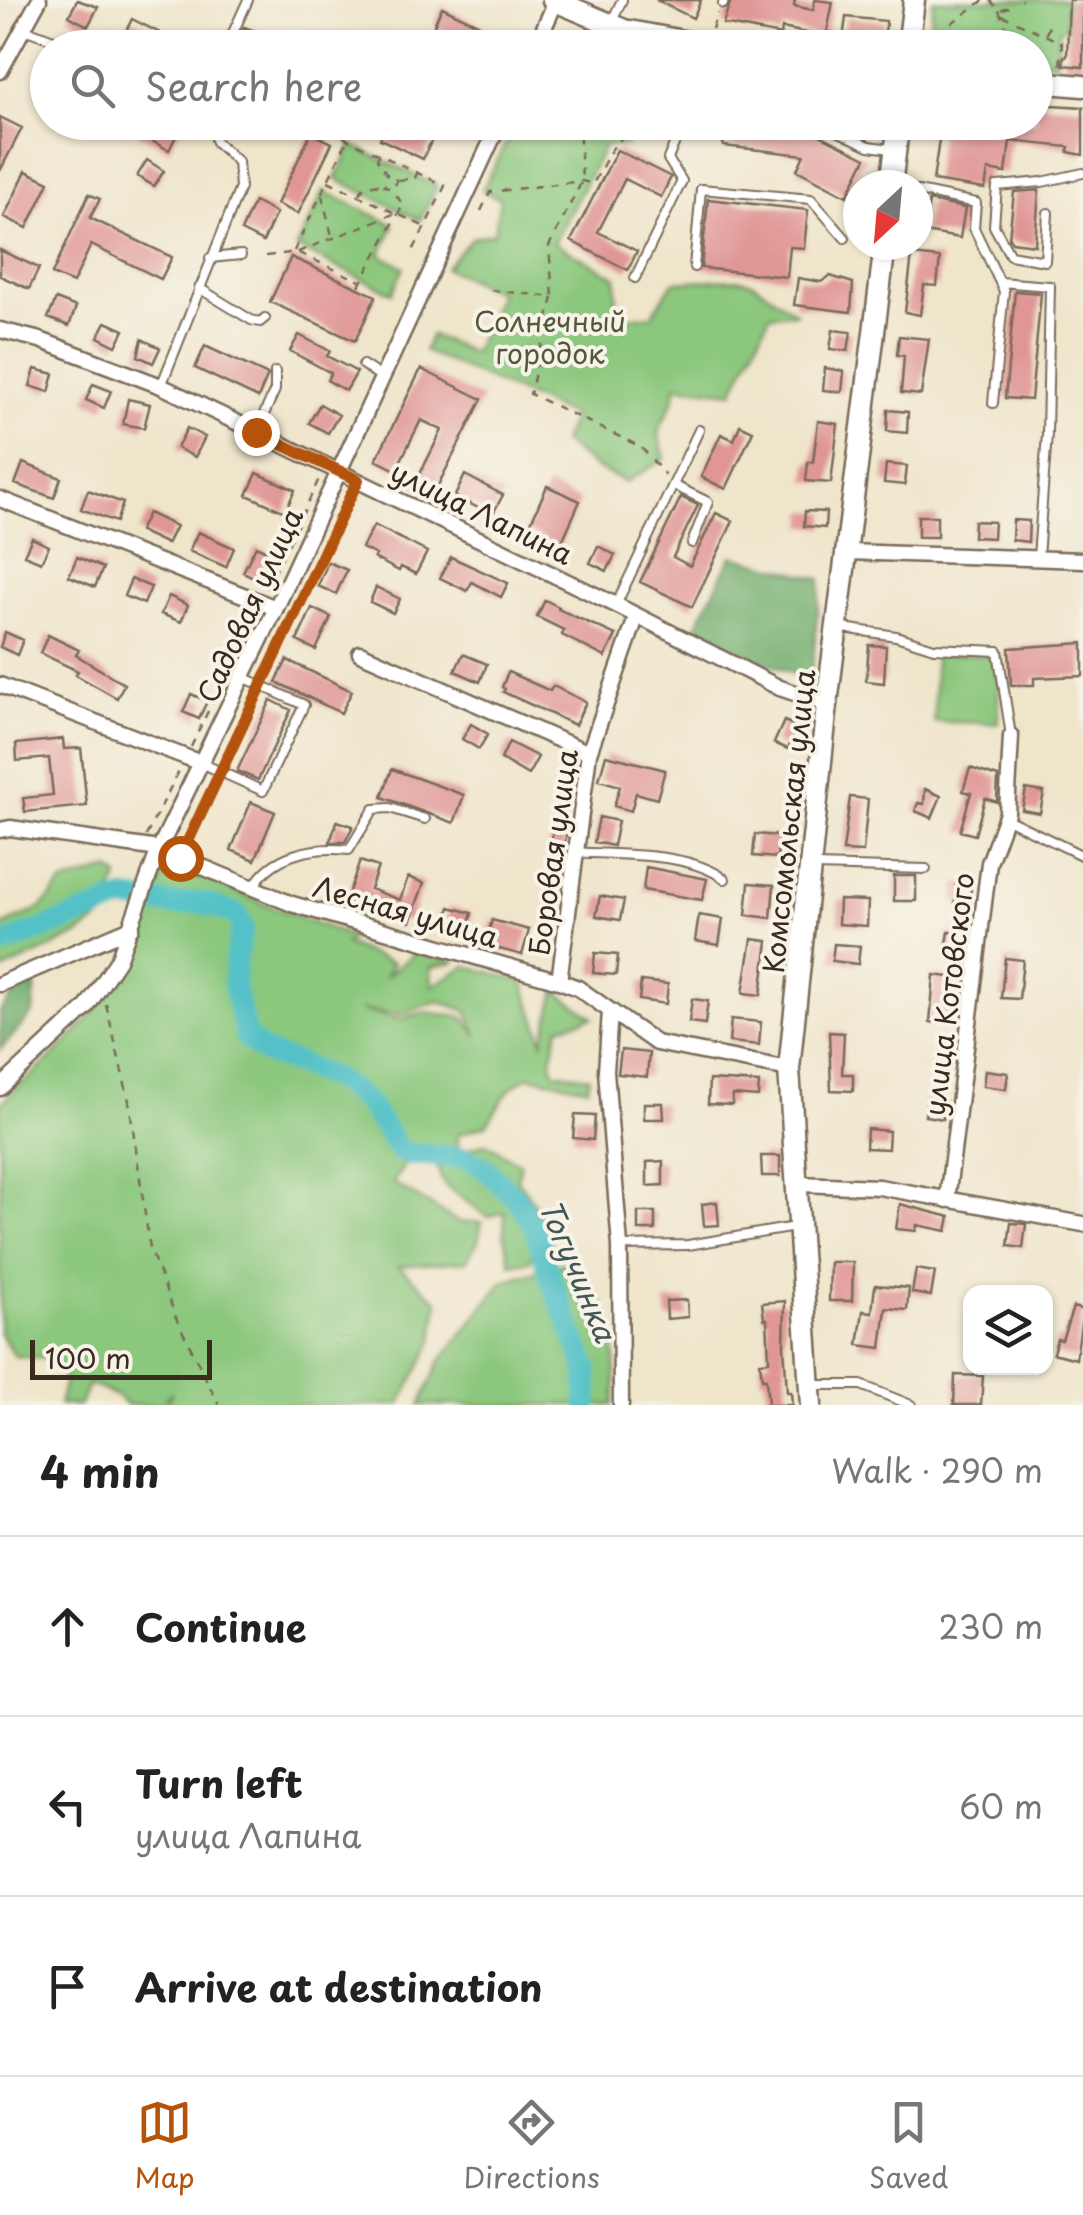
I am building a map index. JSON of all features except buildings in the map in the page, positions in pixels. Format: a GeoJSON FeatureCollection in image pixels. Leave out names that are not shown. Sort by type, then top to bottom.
{"type":"FeatureCollection","features":[{"type":"Feature","properties":{"kind":"main road"},"geometry":{"type":"LineString","coordinates":[[555,0],[629,30]]}},
{"type":"Feature","properties":{"kind":"main road"},"geometry":{"type":"LineString","coordinates":[[914,0],[914,30]]}},
{"type":"Feature","properties":{"kind":"main road"},"geometry":{"type":"LineString","coordinates":[[1053,83],[1083,86]]}},
{"type":"Feature","properties":{"kind":"main road"},"geometry":{"type":"LineString","coordinates":[[893,170],[897,140]]}},
{"type":"Feature","properties":{"kind":"main road","name":"Комсомольская улица"},"geometry":{"type":"LineString","coordinates":[[811,1395],[789,1069],[836,626],[883,260]]}},
{"type":"Feature","properties":{"kind":"street"},"geometry":{"type":"LineString","coordinates":[[0,71],[40,0]]}},
{"type":"Feature","properties":{"kind":"street"},"geometry":{"type":"LineString","coordinates":[[542,30],[555,0]]}},
{"type":"Feature","properties":{"kind":"street","name":"Садовая улица"},"geometry":{"type":"LineString","coordinates":[[0,1088],[86,1008],[118,960],[158,848],[276,608],[333,468],[382,378],[492,140]]}},
{"type":"Feature","properties":{"kind":"street","name":"улица Лапина"},"geometry":{"type":"LineString","coordinates":[[0,330],[40,340],[161,386],[780,688],[827,704]]}},
{"type":"Feature","properties":{"kind":"street"},"geometry":{"type":"LineString","coordinates":[[0,499],[276,608]]}},
{"type":"Feature","properties":{"kind":"street"},"geometry":{"type":"LineString","coordinates":[[848,552],[1083,560]]}},
{"type":"Feature","properties":{"kind":"street","name":"Боровая улица"},"geometry":{"type":"LineString","coordinates":[[559,981],[589,753],[636,618]]}},
{"type":"Feature","properties":{"kind":"street"},"geometry":{"type":"LineString","coordinates":[[360,653],[589,753]]}},
{"type":"Feature","properties":{"kind":"street"},"geometry":{"type":"LineString","coordinates":[[0,685],[202,763]]}},
{"type":"Feature","properties":{"kind":"street","name":"улица Котовского"},"geometry":{"type":"LineString","coordinates":[[947,1200],[989,863],[1005,818],[1011,736]]}},
{"type":"Feature","properties":{"kind":"street","name":"Лесная улица"},"geometry":{"type":"LineString","coordinates":[[0,830],[10,828],[158,848],[292,904],[578,988],[656,1043],[789,1069]]}},
{"type":"Feature","properties":{"kind":"street"},"geometry":{"type":"LineString","coordinates":[[0,984],[131,928]]}},
{"type":"Feature","properties":{"kind":"street"},"geometry":{"type":"LineString","coordinates":[[610,1011],[606,1071],[620,1246],[621,1405]]}},
{"type":"Feature","properties":{"kind":"street"},"geometry":{"type":"LineString","coordinates":[[798,1184],[879,1186],[1083,1224]]}},
{"type":"Feature","properties":{"kind":"lane"},"geometry":{"type":"LineString","coordinates":[[234,30],[248,0]]}},
{"type":"Feature","properties":{"kind":"lane"},"geometry":{"type":"LineString","coordinates":[[610,24],[622,0]]}},
{"type":"Feature","properties":{"kind":"lane"},"geometry":{"type":"LineString","coordinates":[[24,28],[30,30]]}},
{"type":"Feature","properties":{"kind":"lane"},"geometry":{"type":"LineString","coordinates":[[161,386],[240,188],[242,162],[216,140]]}},
{"type":"Feature","properties":{"kind":"lane"},"geometry":{"type":"LineString","coordinates":[[635,278],[682,182],[668,160],[676,140]]}},
{"type":"Feature","properties":{"kind":"lane"},"geometry":{"type":"LineString","coordinates":[[856,140],[896,150]]}},
{"type":"Feature","properties":{"kind":"lane"},"geometry":{"type":"LineString","coordinates":[[1048,213],[1045,262],[1010,255],[994,226],[997,186],[1083,173]]}},
{"type":"Feature","properties":{"kind":"lane"},"geometry":{"type":"LineString","coordinates":[[694,267],[702,189],[810,200],[843,235]]}},
{"type":"Feature","properties":{"kind":"lane"},"geometry":{"type":"LineString","coordinates":[[933,194],[976,203],[974,228],[1004,291],[994,403]]}},
{"type":"Feature","properties":{"kind":"lane"},"geometry":{"type":"LineString","coordinates":[[210,258],[241,255]]}},
{"type":"Feature","properties":{"kind":"lane"},"geometry":{"type":"LineString","coordinates":[[1000,282],[1050,286],[1047,434],[1038,558]]}},
{"type":"Feature","properties":{"kind":"lane"},"geometry":{"type":"LineString","coordinates":[[198,288],[251,320],[260,322],[264,318]]}},
{"type":"Feature","properties":{"kind":"lane"},"geometry":{"type":"LineString","coordinates":[[363,365],[382,378]]}},
{"type":"Feature","properties":{"kind":"lane"},"geometry":{"type":"LineString","coordinates":[[256,432],[278,381],[275,372]]}},
{"type":"Feature","properties":{"kind":"lane"},"geometry":{"type":"LineString","coordinates":[[616,605],[700,430]]}},
{"type":"Feature","properties":{"kind":"lane"},"geometry":{"type":"LineString","coordinates":[[673,485],[708,502],[692,543]]}},
{"type":"Feature","properties":{"kind":"lane"},"geometry":{"type":"LineString","coordinates":[[836,626],[896,636],[934,648],[998,651],[1011,736]]}},
{"type":"Feature","properties":{"kind":"lane"},"geometry":{"type":"LineString","coordinates":[[202,763],[263,791],[304,705],[243,678]]}},
{"type":"Feature","properties":{"kind":"lane"},"geometry":{"type":"LineString","coordinates":[[253,888],[262,870],[298,853],[328,848],[349,850],[374,809],[390,808],[425,820]]}},
{"type":"Feature","properties":{"kind":"lane"},"geometry":{"type":"LineString","coordinates":[[1005,818],[1083,856]]}},
{"type":"Feature","properties":{"kind":"lane"},"geometry":{"type":"LineString","coordinates":[[576,852],[691,864],[708,868],[724,879]]}},
{"type":"Feature","properties":{"kind":"lane"},"geometry":{"type":"LineString","coordinates":[[810,866],[926,869]]}},
{"type":"Feature","properties":{"kind":"lane"},"geometry":{"type":"LineString","coordinates":[[620,1246],[688,1245],[800,1226]]}},
{"type":"Feature","properties":{"kind":"lane"},"geometry":{"type":"LineString","coordinates":[[811,1395],[861,1385],[911,1405]]}},
{"type":"Feature","properties":{"kind":"path"},"geometry":{"type":"LineString","coordinates":[[939,30],[984,0]]}},
{"type":"Feature","properties":{"kind":"path"},"geometry":{"type":"LineString","coordinates":[[990,0],[1001,12],[1035,30]]}},
{"type":"Feature","properties":{"kind":"path"},"geometry":{"type":"LineString","coordinates":[[1001,12],[1012,0]]}},
{"type":"Feature","properties":{"kind":"path"},"geometry":{"type":"LineString","coordinates":[[716,30],[715,16],[723,2]]}},
{"type":"Feature","properties":{"kind":"path"},"geometry":{"type":"LineString","coordinates":[[1001,12],[1008,30]]}},
{"type":"Feature","properties":{"kind":"path"},"geometry":{"type":"LineString","coordinates":[[1047,30],[1050,24]]}},
{"type":"Feature","properties":{"kind":"path"},"geometry":{"type":"LineString","coordinates":[[1053,39],[1062,43],[1060,70]]}},
{"type":"Feature","properties":{"kind":"path"},"geometry":{"type":"LineString","coordinates":[[296,252],[348,140]]}},
{"type":"Feature","properties":{"kind":"path"},"geometry":{"type":"LineString","coordinates":[[350,140],[444,186],[411,256]]}},
{"type":"Feature","properties":{"kind":"path"},"geometry":{"type":"LineString","coordinates":[[580,140],[582,181],[549,246],[554,297],[530,394],[641,448],[673,485]]}},
{"type":"Feature","properties":{"kind":"path"},"geometry":{"type":"LineString","coordinates":[[481,211],[490,192],[582,181],[592,184],[619,140]]}},
{"type":"Feature","properties":{"kind":"path"},"geometry":{"type":"LineString","coordinates":[[379,154],[377,160],[388,176],[397,180],[416,178],[418,173]]}},
{"type":"Feature","properties":{"kind":"path"},"geometry":{"type":"LineString","coordinates":[[384,184],[388,176]]}},
{"type":"Feature","properties":{"kind":"path"},"geometry":{"type":"LineString","coordinates":[[392,189],[397,180]]}},
{"type":"Feature","properties":{"kind":"path"},"geometry":{"type":"LineString","coordinates":[[328,181],[425,227]]}},
{"type":"Feature","properties":{"kind":"path"},"geometry":{"type":"LineString","coordinates":[[296,252],[360,283],[402,205],[384,184],[364,186],[360,196]]}},
{"type":"Feature","properties":{"kind":"path"},"geometry":{"type":"LineString","coordinates":[[322,194],[332,240]]}},
{"type":"Feature","properties":{"kind":"path"},"geometry":{"type":"LineString","coordinates":[[266,256],[296,252],[396,213]]}},
{"type":"Feature","properties":{"kind":"path"},"geometry":{"type":"LineString","coordinates":[[491,290],[554,297]]}},
{"type":"Feature","properties":{"kind":"path"},"geometry":{"type":"LineString","coordinates":[[140,846],[260,602],[333,468]]}},
{"type":"Feature","properties":{"kind":"path"},"geometry":{"type":"LineString","coordinates":[[180,858],[358,480]]}},
{"type":"Feature","properties":{"kind":"path"},"geometry":{"type":"LineString","coordinates":[[101,988],[129,1101],[150,1250],[177,1320],[220,1405]]}},
{"type":"Feature","properties":{"kind":"green space"},"geometry":{"type":"Polygon","coordinates":[[[933,0],[1066,0],[1066,29],[1060,29],[1056,63],[1053,30],[930,30],[933,0]]]}},
{"type":"Feature","properties":{"kind":"green space","name":"Солнечный городок"},"geometry":{"type":"Polygon","coordinates":[[[508,140],[629,140],[625,146],[605,145],[554,243],[616,277],[617,317],[652,316],[673,282],[737,279],[753,283],[796,313],[770,315],[733,392],[676,386],[675,397],[658,432],[665,459],[625,482],[596,468],[562,442],[573,416],[424,351],[431,335],[473,353],[499,293],[445,268],[472,238],[494,233],[500,199],[482,190],[508,140]]]}},
{"type":"Feature","properties":{"kind":"green space"},"geometry":{"type":"Polygon","coordinates":[[[352,145],[437,186],[420,220],[336,179],[352,145]]]}},
{"type":"Feature","properties":{"kind":"green space"},"geometry":{"type":"Polygon","coordinates":[[[324,191],[394,225],[380,255],[404,267],[392,293],[297,248],[324,191]]]}},
{"type":"Feature","properties":{"kind":"green space"},"geometry":{"type":"Polygon","coordinates":[[[732,556],[821,579],[811,681],[693,632],[732,556]]]}},
{"type":"Feature","properties":{"kind":"green space"},"geometry":{"type":"Polygon","coordinates":[[[935,654],[999,655],[998,723],[934,722],[935,654]]]}},
{"type":"Feature","properties":{"kind":"green space"},"geometry":{"type":"Polygon","coordinates":[[[110,870],[119,877],[99,920],[80,934],[0,972],[0,927],[41,908],[63,883],[110,870]]]}},
{"type":"Feature","properties":{"kind":"green space"},"geometry":{"type":"Polygon","coordinates":[[[169,870],[191,872],[353,937],[345,944],[393,963],[385,977],[416,952],[456,962],[431,967],[432,986],[466,966],[523,981],[543,1041],[556,991],[593,1017],[559,1027],[551,1061],[554,1072],[590,1077],[588,1088],[528,1076],[509,1090],[486,1125],[458,1134],[458,1152],[486,1143],[521,1164],[517,1179],[544,1217],[530,1261],[511,1264],[504,1235],[505,1212],[488,1217],[444,1185],[435,1162],[406,1162],[393,1183],[458,1222],[482,1222],[478,1241],[466,1261],[398,1266],[438,1301],[433,1341],[400,1405],[166,1405],[172,1392],[159,1405],[126,1405],[117,1396],[88,1384],[80,1405],[59,1405],[65,1380],[52,1359],[15,1356],[0,1334],[0,1104],[60,1049],[100,1004],[120,973],[159,884],[169,870]],[[439,1001],[401,1014],[360,1010],[400,1019],[425,1012],[463,1017],[478,1036],[467,1011],[439,1001]]]}},
{"type":"Feature","properties":{"kind":"green space"},"geometry":{"type":"Polygon","coordinates":[[[36,982],[33,1013],[0,1050],[0,1011],[14,995],[36,982]]]}},
{"type":"Feature","properties":{"kind":"green space"},"geometry":{"type":"Polygon","coordinates":[[[566,1263],[596,1292],[609,1322],[616,1379],[613,1405],[420,1405],[440,1362],[503,1281],[566,1263]]]}},
{"type":"Feature","properties":{"kind":"waterway","name":"Тогучинка"},"geometry":{"type":"LineString","coordinates":[[0,945],[124,899],[177,905],[200,902],[236,914],[243,927],[234,986],[246,1037],[264,1052],[341,1083],[366,1102],[400,1151],[466,1158],[486,1169],[518,1200],[534,1225],[587,1369],[587,1405]]}},
{"type":"Feature","properties":{"kind":"route"},"geometry":{"type":"LineString","coordinates":[[180,858],[358,480],[256,432]]}}]}
